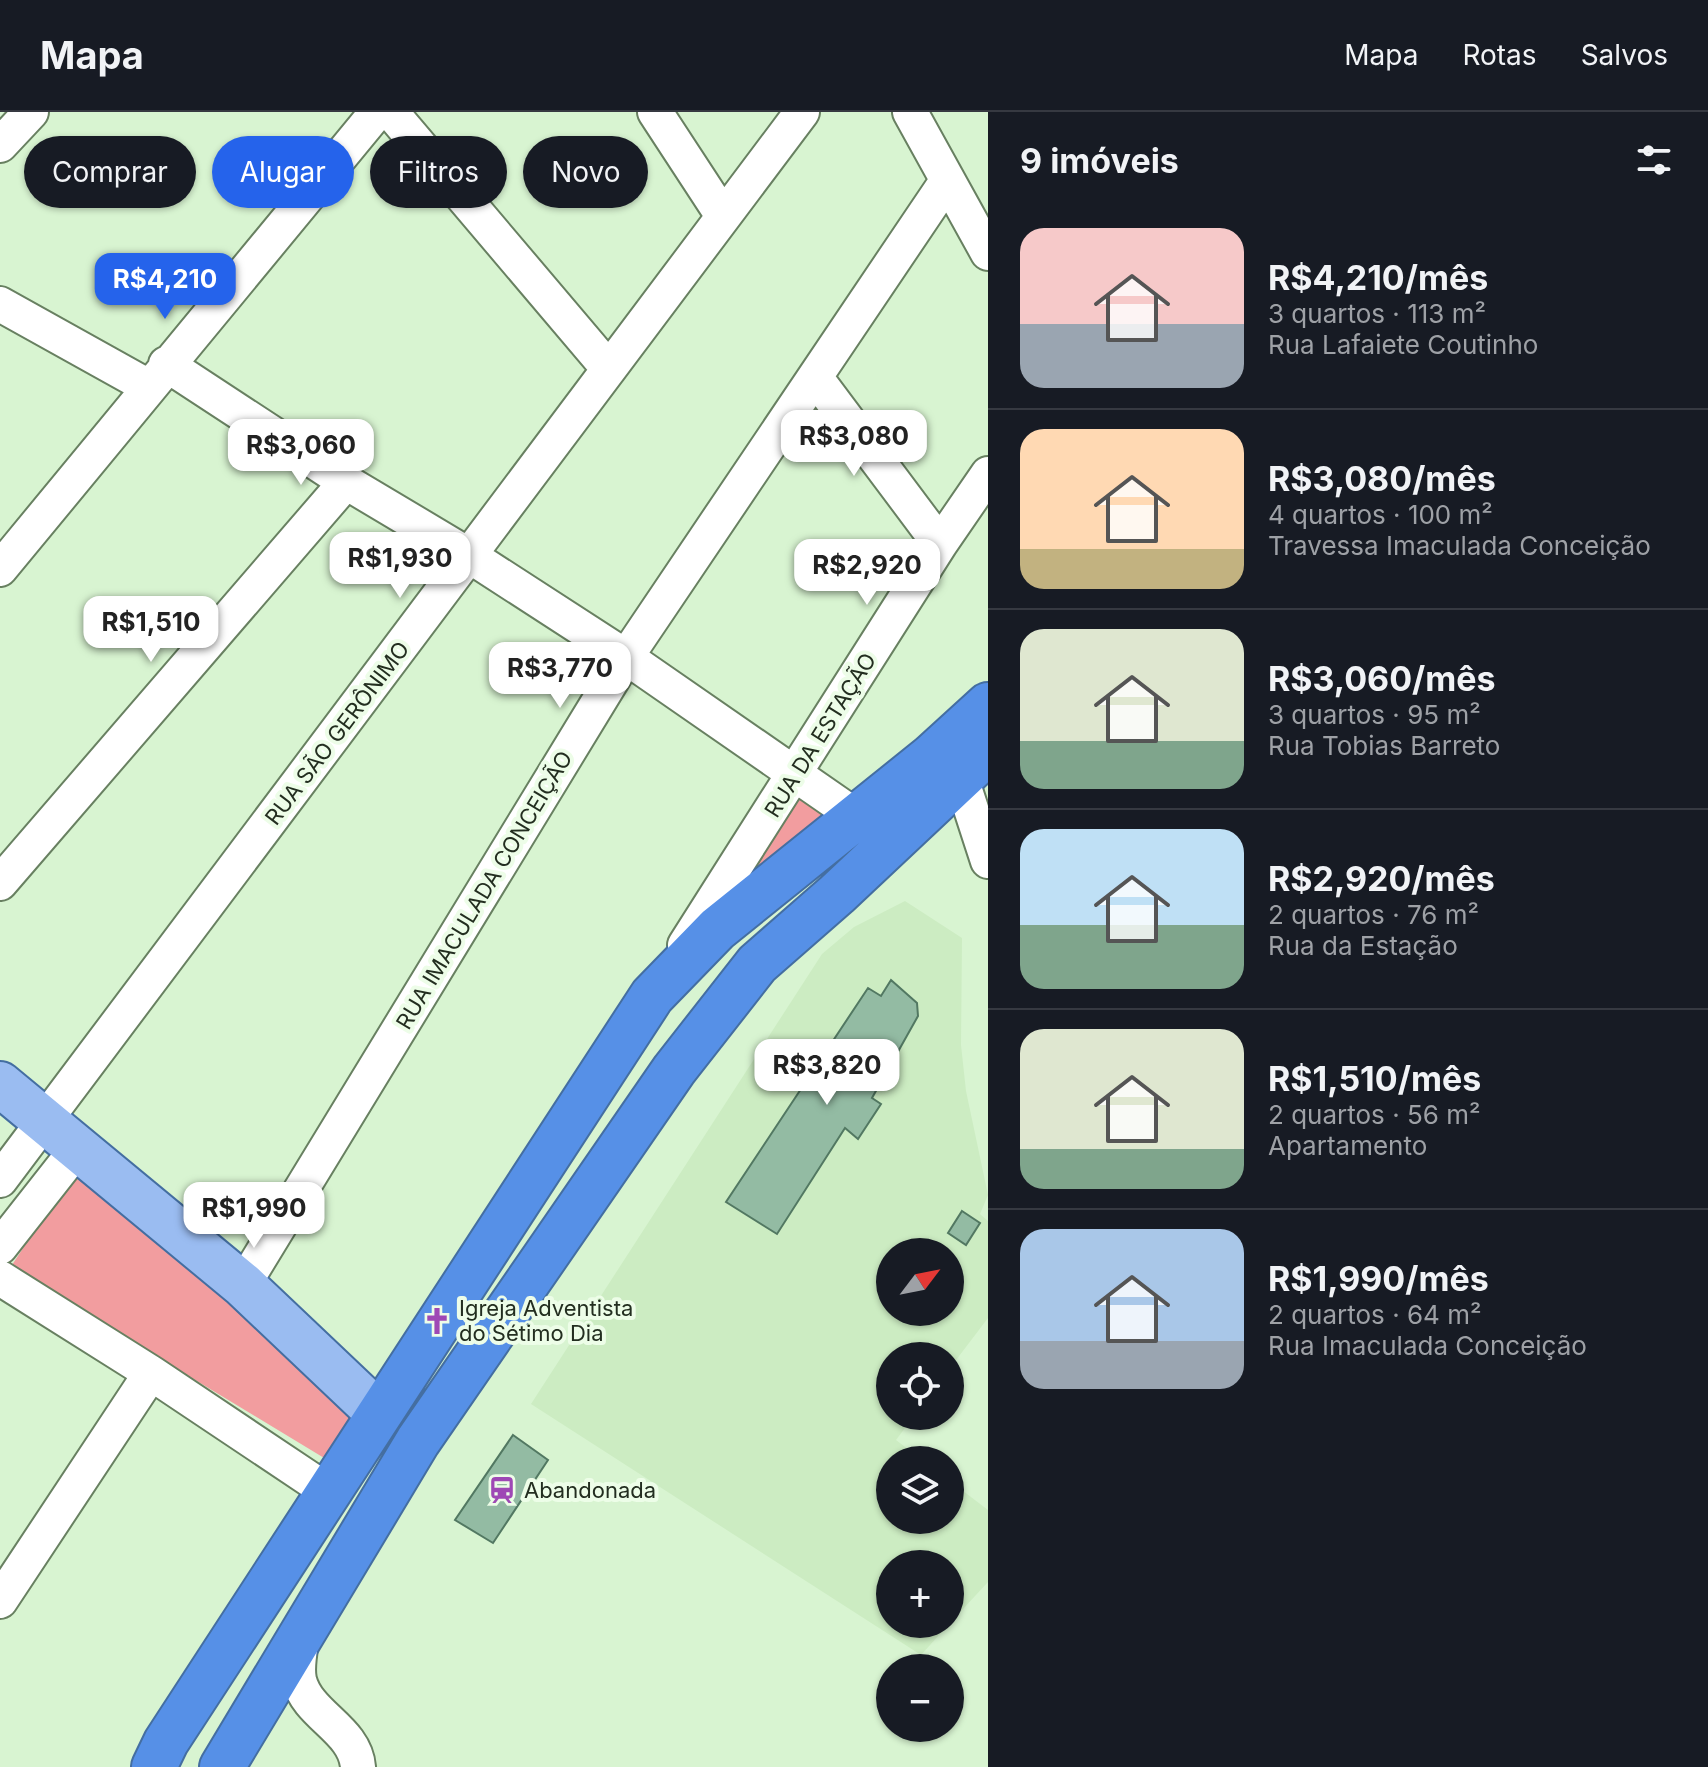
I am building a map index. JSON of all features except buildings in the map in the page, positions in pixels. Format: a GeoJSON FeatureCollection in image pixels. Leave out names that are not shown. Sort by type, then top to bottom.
{"type":"FeatureCollection","features":[{"type":"Feature","properties":{"kind":"highway"},"geometry":{"type":"LineString","coordinates":[[157,1759],[378,1413],[652,996],[717,929],[857,817],[988,705]]}},
{"type":"Feature","properties":{"kind":"highway"},"geometry":{"type":"LineString","coordinates":[[222,1767],[418,1441],[674,1070],[757,964],[975,765]]}},
{"type":"Feature","properties":{"kind":"main road"},"geometry":{"type":"LineString","coordinates":[[0,1084],[243,1285],[378,1413]]}},
{"type":"Feature","properties":{"kind":"street"},"geometry":{"type":"LineString","coordinates":[[0,145],[31,112]]}},
{"type":"Feature","properties":{"kind":"street"},"geometry":{"type":"LineString","coordinates":[[0,569],[377,112]]}},
{"type":"Feature","properties":{"kind":"street"},"geometry":{"type":"LineString","coordinates":[[391,112],[608,368]]}},
{"type":"Feature","properties":{"kind":"street"},"geometry":{"type":"LineString","coordinates":[[655,112],[723,216]]}},
{"type":"Feature","properties":{"kind":"street","name":"RUA SÃO GERÔNIMO"},"geometry":{"type":"LineString","coordinates":[[0,1180],[802,112]]}},
{"type":"Feature","properties":{"kind":"street"},"geometry":{"type":"LineString","coordinates":[[910,112],[988,253]]}},
{"type":"Feature","properties":{"kind":"street","name":"RUA IMACULADA CONCEIÇÃO"},"geometry":{"type":"LineString","coordinates":[[243,1285],[626,657],[947,181]]}},
{"type":"Feature","properties":{"kind":"street"},"geometry":{"type":"LineString","coordinates":[[0,304],[158,376],[470,556],[626,657],[857,817]]}},
{"type":"Feature","properties":{"kind":"street"},"geometry":{"type":"LineString","coordinates":[[815,377],[940,544]]}},
{"type":"Feature","properties":{"kind":"street","name":"RUA DA ESTAÇÃO"},"geometry":{"type":"LineString","coordinates":[[652,996],[797,774],[940,544],[988,474]]}},
{"type":"Feature","properties":{"kind":"street"},"geometry":{"type":"LineString","coordinates":[[0,883],[346,482]]}},
{"type":"Feature","properties":{"kind":"street"},"geometry":{"type":"LineString","coordinates":[[975,765],[988,861]]}},
{"type":"Feature","properties":{"kind":"street"},"geometry":{"type":"LineString","coordinates":[[0,1247],[77,1149]]}},
{"type":"Feature","properties":{"kind":"street"},"geometry":{"type":"LineString","coordinates":[[0,1278],[151,1373],[329,1492]]}},
{"type":"Feature","properties":{"kind":"street"},"geometry":{"type":"LineString","coordinates":[[0,1601],[151,1373]]}},
{"type":"Feature","properties":{"kind":"street"},"geometry":{"type":"LineString","coordinates":[[303,1632],[299,1682],[314,1704],[348,1739],[355,1751],[358,1767]]}},
{"type":"Feature","properties":{"kind":"shaded area"},"geometry":{"type":"Polygon","coordinates":[[[799,788],[829,811],[722,911],[799,788]]]}},
{"type":"Feature","properties":{"kind":"shaded area"},"geometry":{"type":"Polygon","coordinates":[[[905,901],[962,938],[961,1045],[966,1091],[988,1195],[980,1214],[988,1221],[988,1318],[964,1350],[964,1342],[876,1342],[876,1430],[904,1430],[896,1440],[904,1446],[876,1446],[876,1534],[964,1534],[964,1492],[988,1510],[988,1582],[964,1608],[964,1550],[876,1550],[876,1626],[531,1404],[822,954],[854,927],[905,901]]]}},
{"type":"Feature","properties":{"kind":"shaded area"},"geometry":{"type":"Polygon","coordinates":[[[77,1166],[369,1417],[339,1467],[10,1268],[77,1166]]]}},
{"type":"Feature","properties":{"kind":"shaded area"},"geometry":{"type":"Polygon","coordinates":[[[895,1638],[936,1638],[919,1654],[895,1638]]]}},
{"type":"Feature","properties":{"kind":"place","name":"Igreja Adventista do Sétimo Dia"},"geometry":{"type":"Point","coordinates":[437,1321]}},
{"type":"Feature","properties":{"kind":"place","name":"Abandonada"},"geometry":{"type":"Point","coordinates":[502,1490]}}]}
